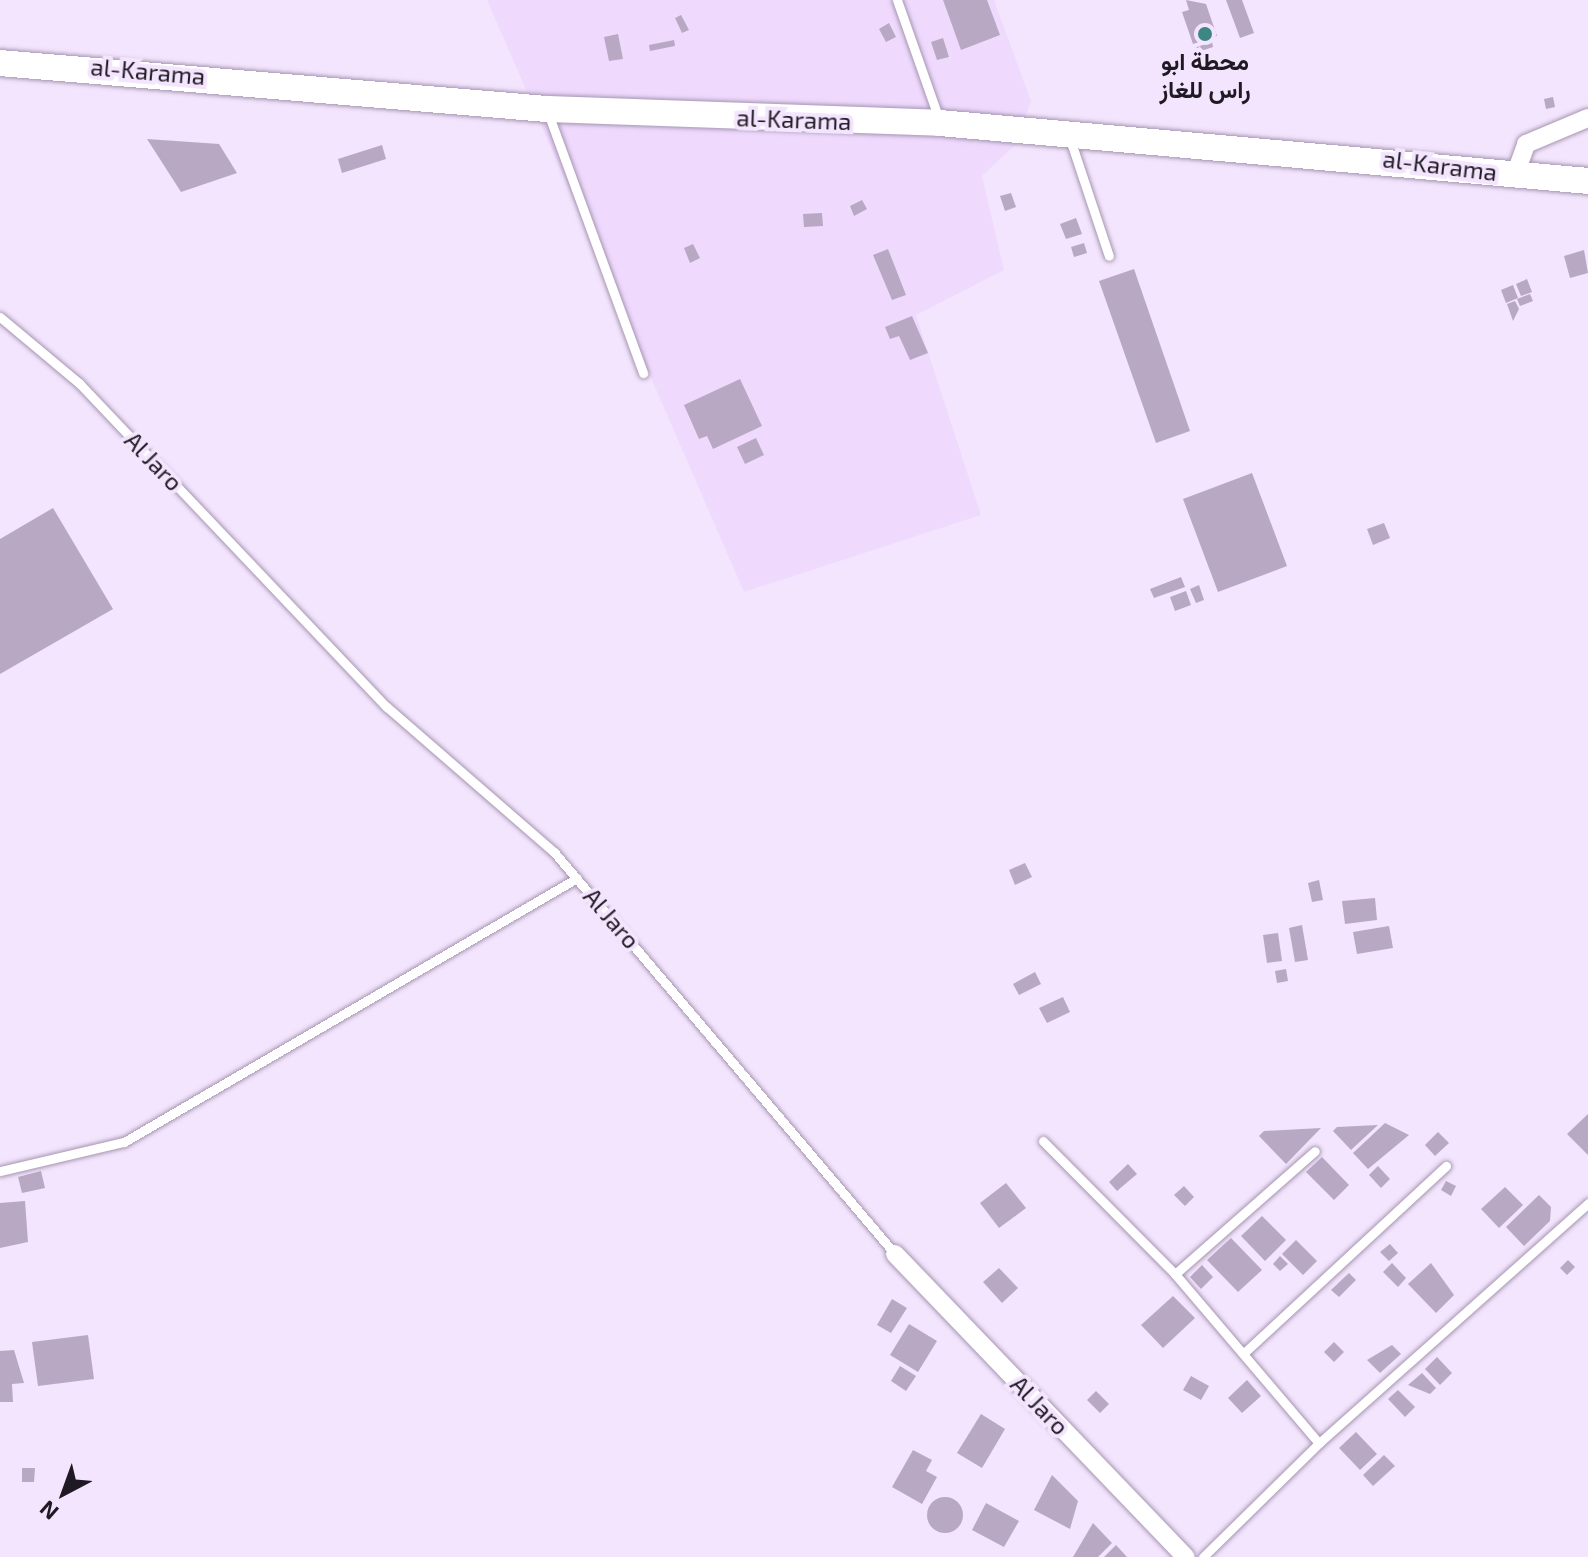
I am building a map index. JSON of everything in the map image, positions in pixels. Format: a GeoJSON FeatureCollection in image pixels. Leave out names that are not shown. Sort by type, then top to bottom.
{"type":"FeatureCollection","features":[{"type":"Feature","properties":{"kind":"main road","name":"al-Karama"},"geometry":{"type":"LineString","coordinates":[[0,63],[547,109],[940,123],[1397,158],[1515,175],[1588,181]]}},
{"type":"Feature","properties":{"kind":"street"},"geometry":{"type":"LineString","coordinates":[[1515,175],[1526,144],[1588,118]]}},
{"type":"Feature","properties":{"kind":"street","name":"Al Jaro"},"geometry":{"type":"LineString","coordinates":[[895,1254],[1186,1557]]}},
{"type":"Feature","properties":{"kind":"lane"},"geometry":{"type":"LineString","coordinates":[[897,0],[940,123]]}},
{"type":"Feature","properties":{"kind":"lane"},"geometry":{"type":"LineString","coordinates":[[547,109],[643,373]]}},
{"type":"Feature","properties":{"kind":"lane"},"geometry":{"type":"LineString","coordinates":[[1068,135],[1109,256]]}},
{"type":"Feature","properties":{"kind":"lane","name":"Al Jaro"},"geometry":{"type":"LineString","coordinates":[[0,317],[79,383],[387,707],[577,878],[895,1254]]}},
{"type":"Feature","properties":{"kind":"lane"},"geometry":{"type":"LineString","coordinates":[[0,1171],[124,1142],[577,878]]}},
{"type":"Feature","properties":{"kind":"lane"},"geometry":{"type":"LineString","coordinates":[[1043,1141],[1175,1274],[1245,1352],[1319,1443]]}},
{"type":"Feature","properties":{"kind":"lane"},"geometry":{"type":"LineString","coordinates":[[1175,1274],[1315,1151]]}},
{"type":"Feature","properties":{"kind":"lane"},"geometry":{"type":"LineString","coordinates":[[1245,1352],[1446,1166]]}},
{"type":"Feature","properties":{"kind":"lane"},"geometry":{"type":"LineString","coordinates":[[1203,1557],[1319,1443],[1588,1203]]}},
{"type":"Feature","properties":{"kind":"shaded area"},"geometry":{"type":"Polygon","coordinates":[[[487,0],[994,0],[1031,101],[1016,144],[982,176],[1004,270],[916,315],[981,515],[744,592],[487,0]]]}},
{"type":"Feature","properties":{"kind":"building"},"geometry":{"type":"Polygon","coordinates":[[[943,0],[987,0],[1000,35],[961,50],[943,0]]]}},
{"type":"Feature","properties":{"kind":"building"},"geometry":{"type":"Polygon","coordinates":[[[1186,0],[1206,4],[1217,36],[1193,44],[1182,12],[1189,10],[1186,0]]]}},
{"type":"Feature","properties":{"kind":"building"},"geometry":{"type":"Polygon","coordinates":[[[1226,0],[1242,0],[1254,33],[1240,38],[1226,0]]]}},
{"type":"Feature","properties":{"kind":"building"},"geometry":{"type":"Polygon","coordinates":[[[681,15],[689,30],[682,33],[675,18],[681,15]]]}},
{"type":"Feature","properties":{"kind":"building"},"geometry":{"type":"Polygon","coordinates":[[[889,23],[896,37],[886,42],[879,29],[889,23]]]}},
{"type":"Feature","properties":{"kind":"building"},"geometry":{"type":"Polygon","coordinates":[[[618,34],[623,59],[609,61],[604,37],[618,34]]]}},
{"type":"Feature","properties":{"kind":"building"},"geometry":{"type":"Polygon","coordinates":[[[943,38],[949,57],[937,60],[931,42],[943,38]]]}},
{"type":"Feature","properties":{"kind":"building"},"geometry":{"type":"Polygon","coordinates":[[[674,40],[675,46],[650,51],[649,45],[674,40]]]}},
{"type":"Feature","properties":{"kind":"building"},"geometry":{"type":"Polygon","coordinates":[[[1212,42],[1213,47],[1195,53],[1194,48],[1212,42]]]}},
{"type":"Feature","properties":{"kind":"building"},"geometry":{"type":"Polygon","coordinates":[[[1553,97],[1555,107],[1546,109],[1544,99],[1553,97]]]}},
{"type":"Feature","properties":{"kind":"building"},"geometry":{"type":"Polygon","coordinates":[[[147,139],[219,144],[237,173],[181,192],[147,139]]]}},
{"type":"Feature","properties":{"kind":"building"},"geometry":{"type":"Polygon","coordinates":[[[382,145],[386,159],[342,173],[338,159],[382,145]]]}},
{"type":"Feature","properties":{"kind":"building"},"geometry":{"type":"Polygon","coordinates":[[[1011,193],[1016,207],[1005,211],[1000,196],[1011,193]]]}},
{"type":"Feature","properties":{"kind":"building"},"geometry":{"type":"Polygon","coordinates":[[[862,200],[867,209],[854,216],[850,206],[862,200]]]}},
{"type":"Feature","properties":{"kind":"building"},"geometry":{"type":"Polygon","coordinates":[[[822,213],[823,226],[804,227],[803,214],[822,213]]]}},
{"type":"Feature","properties":{"kind":"building"},"geometry":{"type":"Polygon","coordinates":[[[1076,218],[1082,234],[1066,239],[1060,224],[1076,218]]]}},
{"type":"Feature","properties":{"kind":"building"},"geometry":{"type":"Polygon","coordinates":[[[1084,243],[1087,253],[1074,257],[1071,247],[1084,243]]]}},
{"type":"Feature","properties":{"kind":"building"},"geometry":{"type":"Polygon","coordinates":[[[693,244],[700,258],[690,263],[684,248],[693,244]]]}},
{"type":"Feature","properties":{"kind":"building"},"geometry":{"type":"Polygon","coordinates":[[[888,249],[906,295],[892,300],[873,255],[888,249]]]}},
{"type":"Feature","properties":{"kind":"building"},"geometry":{"type":"Polygon","coordinates":[[[1584,250],[1588,273],[1570,278],[1564,256],[1584,250]]]}},
{"type":"Feature","properties":{"kind":"building"},"geometry":{"type":"Polygon","coordinates":[[[1134,269],[1190,431],[1156,443],[1099,281],[1134,269]]]}},
{"type":"Feature","properties":{"kind":"building"},"geometry":{"type":"Polygon","coordinates":[[[1527,279],[1532,292],[1521,296],[1516,284],[1527,279]]]}},
{"type":"Feature","properties":{"kind":"building"},"geometry":{"type":"Polygon","coordinates":[[[1513,285],[1518,298],[1506,303],[1501,290],[1513,285]]]}},
{"type":"Feature","properties":{"kind":"building"},"geometry":{"type":"Polygon","coordinates":[[[1530,294],[1533,301],[1520,306],[1517,299],[1530,294]]]}},
{"type":"Feature","properties":{"kind":"building"},"geometry":{"type":"Polygon","coordinates":[[[1515,301],[1519,309],[1513,321],[1507,304],[1515,301]]]}},
{"type":"Feature","properties":{"kind":"building"},"geometry":{"type":"Polygon","coordinates":[[[912,316],[928,353],[910,360],[899,336],[890,339],[885,327],[912,316]]]}},
{"type":"Feature","properties":{"kind":"building"},"geometry":{"type":"Polygon","coordinates":[[[740,379],[762,426],[713,449],[707,436],[699,439],[684,405],[740,379]]]}},
{"type":"Feature","properties":{"kind":"building"},"geometry":{"type":"Polygon","coordinates":[[[756,438],[764,455],[745,464],[737,447],[756,438]]]}},
{"type":"Feature","properties":{"kind":"building"},"geometry":{"type":"Polygon","coordinates":[[[1252,473],[1287,566],[1218,592],[1183,499],[1252,473]]]}},
{"type":"Feature","properties":{"kind":"building"},"geometry":{"type":"Polygon","coordinates":[[[53,508],[113,609],[0,674],[0,539],[53,508]]]}},
{"type":"Feature","properties":{"kind":"building"},"geometry":{"type":"Polygon","coordinates":[[[1384,523],[1390,538],[1373,545],[1367,529],[1384,523]]]}},
{"type":"Feature","properties":{"kind":"building"},"geometry":{"type":"Polygon","coordinates":[[[1181,577],[1185,587],[1154,598],[1150,589],[1181,577]]]}},
{"type":"Feature","properties":{"kind":"building"},"geometry":{"type":"Polygon","coordinates":[[[1199,585],[1204,600],[1196,603],[1190,589],[1199,585]]]}},
{"type":"Feature","properties":{"kind":"building"},"geometry":{"type":"Polygon","coordinates":[[[1186,591],[1191,605],[1175,611],[1170,597],[1186,591]]]}},
{"type":"Feature","properties":{"kind":"building"},"geometry":{"type":"Polygon","coordinates":[[[1025,863],[1032,877],[1015,885],[1009,870],[1025,863]]]}},
{"type":"Feature","properties":{"kind":"building"},"geometry":{"type":"Polygon","coordinates":[[[1319,880],[1323,900],[1312,902],[1308,883],[1319,880]]]}},
{"type":"Feature","properties":{"kind":"building"},"geometry":{"type":"Polygon","coordinates":[[[1375,898],[1377,920],[1345,924],[1342,901],[1375,898]]]}},
{"type":"Feature","properties":{"kind":"building"},"geometry":{"type":"Polygon","coordinates":[[[1302,925],[1308,960],[1295,962],[1289,928],[1302,925]]]}},
{"type":"Feature","properties":{"kind":"building"},"geometry":{"type":"Polygon","coordinates":[[[1389,926],[1393,948],[1357,954],[1353,932],[1389,926]]]}},
{"type":"Feature","properties":{"kind":"building"},"geometry":{"type":"Polygon","coordinates":[[[1278,933],[1282,961],[1267,963],[1263,935],[1278,933]]]}},
{"type":"Feature","properties":{"kind":"building"},"geometry":{"type":"Polygon","coordinates":[[[1286,969],[1288,981],[1277,983],[1275,971],[1286,969]]]}},
{"type":"Feature","properties":{"kind":"building"},"geometry":{"type":"Polygon","coordinates":[[[1035,972],[1041,984],[1019,995],[1013,984],[1035,972]]]}},
{"type":"Feature","properties":{"kind":"building"},"geometry":{"type":"Polygon","coordinates":[[[1063,997],[1070,1012],[1047,1023],[1039,1008],[1063,997]]]}},
{"type":"Feature","properties":{"kind":"building"},"geometry":{"type":"Polygon","coordinates":[[[1588,1114],[1588,1155],[1567,1134],[1588,1114]]]}},
{"type":"Feature","properties":{"kind":"building"},"geometry":{"type":"Polygon","coordinates":[[[1385,1123],[1409,1135],[1368,1169],[1353,1153],[1385,1123]]]}},
{"type":"Feature","properties":{"kind":"building"},"geometry":{"type":"Polygon","coordinates":[[[1378,1125],[1351,1150],[1333,1131],[1337,1127],[1378,1125]]]}},
{"type":"Feature","properties":{"kind":"building"},"geometry":{"type":"Polygon","coordinates":[[[1321,1128],[1286,1164],[1259,1136],[1264,1131],[1321,1128]]]}},
{"type":"Feature","properties":{"kind":"building"},"geometry":{"type":"Polygon","coordinates":[[[1438,1132],[1449,1143],[1435,1156],[1425,1145],[1438,1132]]]}},
{"type":"Feature","properties":{"kind":"building"},"geometry":{"type":"Polygon","coordinates":[[[1322,1157],[1349,1185],[1334,1200],[1306,1172],[1322,1157]]]}},
{"type":"Feature","properties":{"kind":"building"},"geometry":{"type":"Polygon","coordinates":[[[1128,1164],[1137,1174],[1117,1191],[1109,1182],[1128,1164]]]}},
{"type":"Feature","properties":{"kind":"building"},"geometry":{"type":"Polygon","coordinates":[[[1378,1166],[1390,1179],[1381,1188],[1369,1175],[1378,1166]]]}},
{"type":"Feature","properties":{"kind":"building"},"geometry":{"type":"Polygon","coordinates":[[[41,1171],[45,1188],[22,1193],[18,1177],[41,1171]]]}},
{"type":"Feature","properties":{"kind":"building"},"geometry":{"type":"Polygon","coordinates":[[[1446,1181],[1456,1186],[1451,1196],[1441,1190],[1446,1181]]]}},
{"type":"Feature","properties":{"kind":"building"},"geometry":{"type":"Polygon","coordinates":[[[1006,1183],[1026,1208],[999,1228],[980,1203],[1006,1183]]]}},
{"type":"Feature","properties":{"kind":"building"},"geometry":{"type":"Polygon","coordinates":[[[1184,1186],[1194,1197],[1185,1206],[1174,1195],[1184,1186]]]}},
{"type":"Feature","properties":{"kind":"building"},"geometry":{"type":"Polygon","coordinates":[[[1505,1187],[1523,1205],[1499,1228],[1481,1209],[1505,1187]]]}},
{"type":"Feature","properties":{"kind":"building"},"geometry":{"type":"Polygon","coordinates":[[[1539,1195],[1551,1207],[1550,1221],[1524,1246],[1506,1227],[1539,1195]]]}},
{"type":"Feature","properties":{"kind":"building"},"geometry":{"type":"Polygon","coordinates":[[[25,1201],[28,1242],[0,1248],[0,1203],[25,1201]]]}},
{"type":"Feature","properties":{"kind":"building"},"geometry":{"type":"Polygon","coordinates":[[[1262,1216],[1286,1240],[1265,1261],[1241,1236],[1262,1216]]]}},
{"type":"Feature","properties":{"kind":"building"},"geometry":{"type":"Polygon","coordinates":[[[1231,1238],[1262,1270],[1238,1292],[1207,1260],[1231,1238]]]}},
{"type":"Feature","properties":{"kind":"building"},"geometry":{"type":"Polygon","coordinates":[[[1296,1240],[1317,1261],[1303,1275],[1282,1254],[1296,1240]]]}},
{"type":"Feature","properties":{"kind":"building"},"geometry":{"type":"Polygon","coordinates":[[[1390,1244],[1398,1253],[1389,1261],[1380,1252],[1390,1244]]]}},
{"type":"Feature","properties":{"kind":"building"},"geometry":{"type":"Polygon","coordinates":[[[1280,1256],[1288,1264],[1280,1271],[1273,1264],[1280,1256]]]}},
{"type":"Feature","properties":{"kind":"building"},"geometry":{"type":"Polygon","coordinates":[[[1568,1260],[1575,1267],[1567,1275],[1560,1268],[1568,1260]]]}},
{"type":"Feature","properties":{"kind":"building"},"geometry":{"type":"Polygon","coordinates":[[[1392,1263],[1406,1278],[1398,1287],[1383,1272],[1392,1263]]]}},
{"type":"Feature","properties":{"kind":"building"},"geometry":{"type":"Polygon","coordinates":[[[1431,1263],[1454,1295],[1436,1313],[1408,1284],[1431,1263]]]}},
{"type":"Feature","properties":{"kind":"building"},"geometry":{"type":"Polygon","coordinates":[[[1202,1265],[1213,1277],[1201,1289],[1190,1277],[1202,1265]]]}},
{"type":"Feature","properties":{"kind":"building"},"geometry":{"type":"Polygon","coordinates":[[[999,1268],[1018,1288],[1002,1303],[983,1282],[999,1268]]]}},
{"type":"Feature","properties":{"kind":"building"},"geometry":{"type":"Polygon","coordinates":[[[1349,1273],[1356,1280],[1339,1297],[1331,1290],[1349,1273]]]}},
{"type":"Feature","properties":{"kind":"building"},"geometry":{"type":"Polygon","coordinates":[[[1173,1296],[1195,1318],[1163,1348],[1141,1325],[1173,1296]]]}},
{"type":"Feature","properties":{"kind":"building"},"geometry":{"type":"Polygon","coordinates":[[[892,1299],[907,1308],[891,1333],[877,1325],[892,1299]]]}},
{"type":"Feature","properties":{"kind":"building"},"geometry":{"type":"Polygon","coordinates":[[[909,1324],[937,1341],[918,1372],[890,1355],[909,1324]]]}},
{"type":"Feature","properties":{"kind":"building"},"geometry":{"type":"Polygon","coordinates":[[[88,1335],[94,1379],[38,1386],[32,1342],[88,1335]]]}},
{"type":"Feature","properties":{"kind":"building"},"geometry":{"type":"Polygon","coordinates":[[[1334,1342],[1344,1352],[1334,1362],[1324,1352],[1334,1342]]]}},
{"type":"Feature","properties":{"kind":"building"},"geometry":{"type":"Polygon","coordinates":[[[1392,1345],[1401,1354],[1380,1373],[1367,1360],[1392,1345]]]}},
{"type":"Feature","properties":{"kind":"building"},"geometry":{"type":"Polygon","coordinates":[[[14,1350],[24,1383],[12,1384],[13,1402],[0,1402],[0,1351],[14,1350]]]}},
{"type":"Feature","properties":{"kind":"building"},"geometry":{"type":"Polygon","coordinates":[[[1437,1357],[1452,1373],[1440,1385],[1425,1369],[1437,1357]]]}},
{"type":"Feature","properties":{"kind":"building"},"geometry":{"type":"Polygon","coordinates":[[[900,1366],[916,1376],[906,1391],[891,1381],[900,1366]]]}},
{"type":"Feature","properties":{"kind":"building"},"geometry":{"type":"Polygon","coordinates":[[[1422,1373],[1436,1388],[1430,1394],[1408,1385],[1422,1373]]]}},
{"type":"Feature","properties":{"kind":"building"},"geometry":{"type":"Polygon","coordinates":[[[1191,1376],[1209,1386],[1201,1400],[1183,1390],[1191,1376]]]}},
{"type":"Feature","properties":{"kind":"building"},"geometry":{"type":"Polygon","coordinates":[[[1247,1380],[1261,1396],[1242,1413],[1228,1398],[1247,1380]]]}},
{"type":"Feature","properties":{"kind":"building"},"geometry":{"type":"Polygon","coordinates":[[[1398,1390],[1415,1407],[1405,1417],[1388,1399],[1398,1390]]]}},
{"type":"Feature","properties":{"kind":"building"},"geometry":{"type":"Polygon","coordinates":[[[1096,1391],[1109,1404],[1100,1413],[1087,1400],[1096,1391]]]}},
{"type":"Feature","properties":{"kind":"building"},"geometry":{"type":"Polygon","coordinates":[[[981,1414],[1005,1429],[982,1468],[957,1453],[981,1414]]]}},
{"type":"Feature","properties":{"kind":"building"},"geometry":{"type":"Polygon","coordinates":[[[1356,1432],[1377,1454],[1360,1470],[1339,1448],[1356,1432]]]}},
{"type":"Feature","properties":{"kind":"building"},"geometry":{"type":"Polygon","coordinates":[[[913,1450],[932,1460],[926,1471],[937,1477],[922,1504],[892,1487],[913,1450]]]}},
{"type":"Feature","properties":{"kind":"building"},"geometry":{"type":"Polygon","coordinates":[[[1384,1455],[1395,1466],[1373,1486],[1363,1475],[1384,1455]]]}},
{"type":"Feature","properties":{"kind":"building"},"geometry":{"type":"Polygon","coordinates":[[[22,1468],[35,1468],[34,1482],[22,1482],[22,1468]]]}},
{"type":"Feature","properties":{"kind":"building"},"geometry":{"type":"Polygon","coordinates":[[[1052,1475],[1078,1501],[1070,1529],[1034,1510],[1052,1475]]]}},
{"type":"Feature","properties":{"kind":"building"},"geometry":{"type":"Polygon","coordinates":[[[945,1497],[958,1502],[963,1515],[958,1528],[945,1533],[932,1528],[927,1515],[932,1502],[945,1497]]]}},
{"type":"Feature","properties":{"kind":"building"},"geometry":{"type":"Polygon","coordinates":[[[986,1503],[1019,1521],[1004,1547],[972,1530],[986,1503]]]}},
{"type":"Feature","properties":{"kind":"building"},"geometry":{"type":"Polygon","coordinates":[[[1093,1523],[1112,1543],[1098,1557],[1073,1557],[1093,1523]]]}},
{"type":"Feature","properties":{"kind":"building"},"geometry":{"type":"Polygon","coordinates":[[[1116,1545],[1127,1557],[1104,1557],[1116,1545]]]}},
{"type":"Feature","properties":{"kind":"place","name":"محطة ابو راس للغاز"},"geometry":{"type":"Point","coordinates":[1205,34]}}]}
